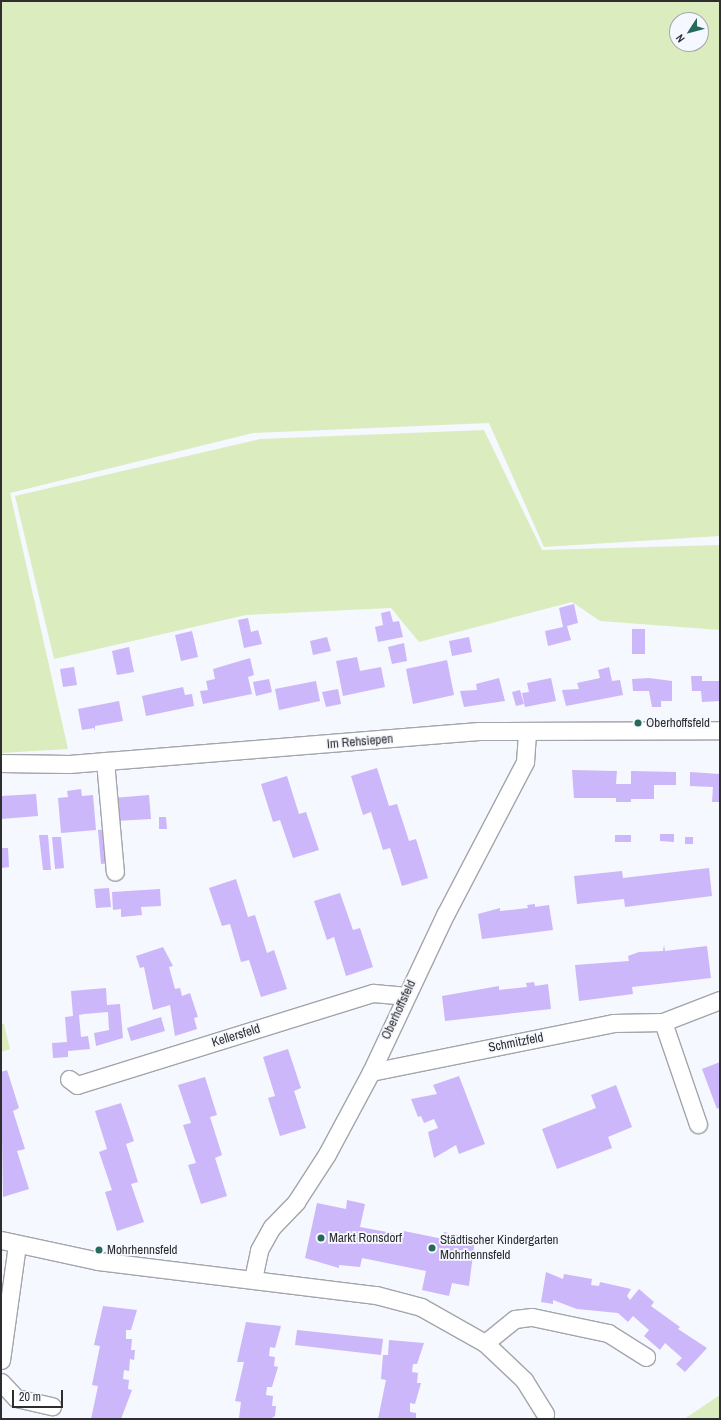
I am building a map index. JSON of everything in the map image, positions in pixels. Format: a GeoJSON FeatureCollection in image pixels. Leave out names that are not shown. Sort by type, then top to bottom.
{"type":"FeatureCollection","features":[{"type":"Feature","properties":{"kind":"street","name":"Im Rehsiepen"},"geometry":{"type":"LineString","coordinates":[[1,763],[105,762],[479,731],[720,730]]}},
{"type":"Feature","properties":{"kind":"street","name":"Oberhoffsfeld"},"geometry":{"type":"LineString","coordinates":[[253,1279],[259,1250],[272,1227],[296,1202],[327,1154],[371,1072],[405,996],[525,762],[527,731]]}},
{"type":"Feature","properties":{"kind":"street"},"geometry":{"type":"LineString","coordinates":[[105,762],[115,872]]}},
{"type":"Feature","properties":{"kind":"street","name":"Kellersfeld"},"geometry":{"type":"LineString","coordinates":[[69,1079],[77,1085],[373,993],[405,996]]}},
{"type":"Feature","properties":{"kind":"street","name":"Schmitzfeld"},"geometry":{"type":"LineString","coordinates":[[371,1072],[613,1023],[662,1022],[720,1000]]}},
{"type":"Feature","properties":{"kind":"street"},"geometry":{"type":"LineString","coordinates":[[662,1022],[698,1124]]}},
{"type":"Feature","properties":{"kind":"street"},"geometry":{"type":"LineString","coordinates":[[1,1360],[9,1242],[98,1261],[376,1295],[421,1307],[485,1343],[524,1380],[545,1414]]}},
{"type":"Feature","properties":{"kind":"street"},"geometry":{"type":"LineString","coordinates":[[485,1343],[515,1320],[532,1317],[608,1333],[646,1357]]}},
{"type":"Feature","properties":{"kind":"street"},"geometry":{"type":"LineString","coordinates":[[1,1382],[16,1398],[52,1406]]}},
{"type":"Feature","properties":{"kind":"green space"},"geometry":{"type":"Polygon","coordinates":[[[1,1],[720,1],[720,536],[544,547],[489,423],[253,433],[10,493],[68,749],[1,753],[1,1]]]}},
{"type":"Feature","properties":{"kind":"green space"},"geometry":{"type":"Polygon","coordinates":[[[484,430],[542,550],[720,545],[720,630],[600,621],[572,602],[419,642],[391,608],[246,615],[54,659],[15,496],[260,439],[484,430]]]}},
{"type":"Feature","properties":{"kind":"green space"},"geometry":{"type":"Polygon","coordinates":[[[1,1024],[4,1024],[10,1049],[1,1052],[1,1024]]]}},
{"type":"Feature","properties":{"kind":"green space"},"geometry":{"type":"Polygon","coordinates":[[[720,1395],[720,1419],[684,1419],[720,1395]]]}},
{"type":"Feature","properties":{"kind":"building"},"geometry":{"type":"Polygon","coordinates":[[[574,604],[578,623],[567,626],[571,640],[548,646],[545,631],[563,627],[559,608],[574,604]]]}},
{"type":"Feature","properties":{"kind":"building"},"geometry":{"type":"Polygon","coordinates":[[[390,611],[393,622],[399,621],[403,637],[378,642],[375,627],[383,625],[381,613],[390,611]]]}},
{"type":"Feature","properties":{"kind":"building"},"geometry":{"type":"Polygon","coordinates":[[[248,618],[251,632],[258,630],[262,644],[244,648],[238,620],[248,618]]]}},
{"type":"Feature","properties":{"kind":"building"},"geometry":{"type":"Polygon","coordinates":[[[632,629],[645,629],[645,654],[632,654],[632,629]]]}},
{"type":"Feature","properties":{"kind":"building"},"geometry":{"type":"Polygon","coordinates":[[[192,631],[198,657],[181,661],[175,635],[192,631]]]}},
{"type":"Feature","properties":{"kind":"building"},"geometry":{"type":"Polygon","coordinates":[[[327,637],[331,651],[313,655],[310,641],[327,637]]]}},
{"type":"Feature","properties":{"kind":"building"},"geometry":{"type":"Polygon","coordinates":[[[469,637],[472,652],[452,656],[449,641],[469,637]]]}},
{"type":"Feature","properties":{"kind":"building"},"geometry":{"type":"Polygon","coordinates":[[[404,643],[407,661],[392,664],[388,647],[404,643]]]}},
{"type":"Feature","properties":{"kind":"building"},"geometry":{"type":"Polygon","coordinates":[[[129,647],[134,672],[117,675],[112,651],[129,647]]]}},
{"type":"Feature","properties":{"kind":"building"},"geometry":{"type":"Polygon","coordinates":[[[357,657],[360,671],[381,667],[385,687],[343,696],[336,661],[357,657]]]}},
{"type":"Feature","properties":{"kind":"building"},"geometry":{"type":"Polygon","coordinates":[[[250,658],[254,675],[248,677],[252,694],[203,704],[200,691],[208,690],[206,681],[215,679],[213,669],[250,658]]]}},
{"type":"Feature","properties":{"kind":"building"},"geometry":{"type":"Polygon","coordinates":[[[447,660],[454,695],[413,704],[406,669],[447,660]]]}},
{"type":"Feature","properties":{"kind":"building"},"geometry":{"type":"Polygon","coordinates":[[[74,667],[77,685],[63,687],[60,669],[74,667]]]}},
{"type":"Feature","properties":{"kind":"building"},"geometry":{"type":"Polygon","coordinates":[[[609,667],[612,681],[620,680],[623,695],[566,706],[562,690],[579,689],[577,683],[600,678],[598,670],[609,667]]]}},
{"type":"Feature","properties":{"kind":"building"},"geometry":{"type":"Polygon","coordinates":[[[691,676],[702,676],[702,681],[720,681],[720,701],[702,702],[701,691],[692,691],[691,676]]]}},
{"type":"Feature","properties":{"kind":"building"},"geometry":{"type":"Polygon","coordinates":[[[499,678],[505,701],[464,707],[460,691],[477,690],[476,684],[499,678]]]}},
{"type":"Feature","properties":{"kind":"building"},"geometry":{"type":"Polygon","coordinates":[[[551,678],[556,701],[525,707],[522,693],[529,692],[527,683],[551,678]]]}},
{"type":"Feature","properties":{"kind":"building"},"geometry":{"type":"Polygon","coordinates":[[[649,678],[672,681],[672,701],[661,701],[661,707],[652,707],[649,691],[633,691],[632,679],[649,678]]]}},
{"type":"Feature","properties":{"kind":"building"},"geometry":{"type":"Polygon","coordinates":[[[269,679],[272,692],[256,696],[253,682],[269,679]]]}},
{"type":"Feature","properties":{"kind":"building"},"geometry":{"type":"Polygon","coordinates":[[[316,681],[320,701],[279,710],[275,689],[316,681]]]}},
{"type":"Feature","properties":{"kind":"building"},"geometry":{"type":"Polygon","coordinates":[[[183,687],[185,695],[192,694],[194,706],[146,716],[142,696],[183,687]]]}},
{"type":"Feature","properties":{"kind":"building"},"geometry":{"type":"Polygon","coordinates":[[[338,689],[341,704],[326,707],[322,692],[338,689]]]}},
{"type":"Feature","properties":{"kind":"building"},"geometry":{"type":"Polygon","coordinates":[[[520,690],[524,704],[516,706],[512,692],[520,690]]]}},
{"type":"Feature","properties":{"kind":"building"},"geometry":{"type":"Polygon","coordinates":[[[119,701],[123,721],[95,726],[95,731],[94,728],[82,730],[78,709],[119,701]]]}},
{"type":"Feature","properties":{"kind":"building"},"geometry":{"type":"Polygon","coordinates":[[[377,768],[389,806],[397,804],[409,841],[416,839],[428,878],[402,886],[390,848],[383,850],[371,812],[363,815],[351,776],[377,768]]]}},
{"type":"Feature","properties":{"kind":"building"},"geometry":{"type":"Polygon","coordinates":[[[572,770],[617,771],[616,784],[631,784],[631,771],[676,772],[676,785],[654,785],[654,799],[631,799],[631,802],[616,802],[616,798],[574,798],[572,770]]]}},
{"type":"Feature","properties":{"kind":"building"},"geometry":{"type":"Polygon","coordinates":[[[690,772],[720,774],[720,802],[712,802],[713,787],[690,786],[690,772]]]}},
{"type":"Feature","properties":{"kind":"building"},"geometry":{"type":"Polygon","coordinates":[[[287,776],[299,814],[306,812],[319,850],[293,858],[280,820],[273,822],[261,784],[287,776]]]}},
{"type":"Feature","properties":{"kind":"building"},"geometry":{"type":"Polygon","coordinates":[[[81,789],[82,796],[93,795],[96,830],[61,833],[58,798],[68,797],[67,791],[81,789]]]}},
{"type":"Feature","properties":{"kind":"building"},"geometry":{"type":"Polygon","coordinates":[[[36,794],[38,816],[1,819],[1,796],[36,794]]]}},
{"type":"Feature","properties":{"kind":"building"},"geometry":{"type":"Polygon","coordinates":[[[149,795],[151,819],[115,821],[113,798],[149,795]]]}},
{"type":"Feature","properties":{"kind":"building"},"geometry":{"type":"Polygon","coordinates":[[[159,817],[166,817],[167,829],[159,829],[159,817]]]}},
{"type":"Feature","properties":{"kind":"building"},"geometry":{"type":"Polygon","coordinates":[[[106,829],[109,863],[101,864],[98,830],[106,829]]]}},
{"type":"Feature","properties":{"kind":"building"},"geometry":{"type":"Polygon","coordinates":[[[660,834],[674,834],[674,842],[660,841],[660,834]]]}},
{"type":"Feature","properties":{"kind":"building"},"geometry":{"type":"Polygon","coordinates":[[[39,835],[48,835],[51,870],[43,870],[39,835]]]}},
{"type":"Feature","properties":{"kind":"building"},"geometry":{"type":"Polygon","coordinates":[[[615,835],[631,835],[631,842],[615,842],[615,835]]]}},
{"type":"Feature","properties":{"kind":"building"},"geometry":{"type":"Polygon","coordinates":[[[52,837],[61,837],[64,868],[55,869],[52,837]]]}},
{"type":"Feature","properties":{"kind":"building"},"geometry":{"type":"Polygon","coordinates":[[[685,837],[693,837],[693,844],[685,844],[685,837]]]}},
{"type":"Feature","properties":{"kind":"building"},"geometry":{"type":"Polygon","coordinates":[[[1,848],[8,848],[9,867],[1,868],[1,848]]]}},
{"type":"Feature","properties":{"kind":"building"},"geometry":{"type":"Polygon","coordinates":[[[709,868],[712,896],[625,907],[624,899],[577,904],[574,876],[622,871],[623,878],[709,868]]]}},
{"type":"Feature","properties":{"kind":"building"},"geometry":{"type":"Polygon","coordinates":[[[236,879],[248,917],[255,915],[267,953],[274,950],[287,989],[261,997],[249,960],[241,962],[230,924],[222,926],[209,888],[236,879]]]}},
{"type":"Feature","properties":{"kind":"building"},"geometry":{"type":"Polygon","coordinates":[[[109,888],[111,907],[96,908],[94,889],[109,888]]]}},
{"type":"Feature","properties":{"kind":"building"},"geometry":{"type":"Polygon","coordinates":[[[160,889],[161,906],[141,907],[142,915],[121,917],[121,909],[113,910],[112,892],[160,889]]]}},
{"type":"Feature","properties":{"kind":"building"},"geometry":{"type":"Polygon","coordinates":[[[340,893],[353,930],[360,928],[373,967],[346,976],[334,937],[327,940],[314,901],[340,893]]]}},
{"type":"Feature","properties":{"kind":"building"},"geometry":{"type":"Polygon","coordinates":[[[535,904],[535,907],[549,905],[553,930],[482,939],[478,914],[500,908],[500,911],[528,908],[527,905],[535,904]]]}},
{"type":"Feature","properties":{"kind":"building"},"geometry":{"type":"Polygon","coordinates":[[[664,945],[665,951],[707,946],[711,978],[632,987],[633,994],[579,1001],[575,965],[629,961],[628,956],[639,952],[663,951],[664,945]]]}},
{"type":"Feature","properties":{"kind":"building"},"geometry":{"type":"Polygon","coordinates":[[[163,947],[173,966],[169,967],[175,989],[180,988],[182,996],[190,993],[198,1017],[194,1018],[197,1029],[175,1036],[170,1005],[153,1010],[144,967],[140,968],[136,956],[163,947]]]}},
{"type":"Feature","properties":{"kind":"building"},"geometry":{"type":"Polygon","coordinates":[[[534,982],[535,986],[548,984],[551,1009],[445,1021],[442,996],[499,986],[499,990],[527,987],[526,983],[534,982]]]}},
{"type":"Feature","properties":{"kind":"building"},"geometry":{"type":"Polygon","coordinates":[[[106,988],[107,1005],[120,1004],[123,1038],[96,1046],[94,1033],[109,1030],[108,1012],[79,1015],[81,1037],[88,1036],[90,1049],[68,1051],[68,1057],[53,1058],[52,1043],[67,1042],[65,1017],[73,1016],[71,991],[106,988]]]}},
{"type":"Feature","properties":{"kind":"building"},"geometry":{"type":"Polygon","coordinates":[[[161,1017],[165,1031],[131,1041],[127,1028],[161,1017]]]}},
{"type":"Feature","properties":{"kind":"building"},"geometry":{"type":"Polygon","coordinates":[[[288,1049],[301,1088],[294,1091],[306,1128],[280,1136],[268,1098],[275,1096],[263,1057],[288,1049]]]}},
{"type":"Feature","properties":{"kind":"building"},"geometry":{"type":"Polygon","coordinates":[[[720,1062],[720,1107],[717,1109],[702,1069],[720,1062]]]}},
{"type":"Feature","properties":{"kind":"building"},"geometry":{"type":"Polygon","coordinates":[[[7,1070],[19,1108],[13,1111],[25,1149],[17,1151],[29,1189],[3,1197],[1,1072],[7,1070]]]}},
{"type":"Feature","properties":{"kind":"building"},"geometry":{"type":"Polygon","coordinates":[[[459,1076],[485,1144],[459,1154],[456,1145],[434,1158],[428,1132],[438,1128],[434,1119],[424,1123],[421,1116],[418,1117],[411,1099],[437,1094],[433,1085],[459,1076]]]}},
{"type":"Feature","properties":{"kind":"building"},"geometry":{"type":"Polygon","coordinates":[[[205,1077],[217,1115],[210,1117],[222,1155],[215,1158],[227,1196],[201,1204],[188,1165],[196,1163],[183,1125],[191,1123],[178,1085],[205,1077]]]}},
{"type":"Feature","properties":{"kind":"building"},"geometry":{"type":"Polygon","coordinates":[[[616,1085],[632,1127],[608,1137],[612,1148],[557,1169],[542,1129],[596,1108],[591,1095],[616,1085]]]}},
{"type":"Feature","properties":{"kind":"building"},"geometry":{"type":"Polygon","coordinates":[[[121,1103],[134,1141],[126,1144],[138,1182],[131,1184],[144,1222],[117,1231],[105,1192],[112,1190],[99,1152],[107,1149],[95,1111],[121,1103]]]}},
{"type":"Feature","properties":{"kind":"building"},"geometry":{"type":"Polygon","coordinates":[[[347,1200],[365,1204],[360,1227],[403,1235],[404,1231],[443,1239],[444,1232],[475,1239],[469,1286],[452,1283],[449,1296],[422,1290],[426,1271],[362,1258],[360,1267],[339,1265],[339,1268],[305,1258],[317,1203],[346,1209],[347,1200]]]}},
{"type":"Feature","properties":{"kind":"building"},"geometry":{"type":"Polygon","coordinates":[[[546,1272],[563,1279],[564,1274],[592,1279],[591,1285],[599,1286],[600,1282],[631,1289],[627,1296],[630,1300],[639,1289],[654,1302],[651,1306],[680,1327],[678,1329],[707,1348],[685,1372],[676,1364],[682,1358],[665,1343],[660,1350],[644,1336],[649,1330],[633,1316],[628,1322],[618,1313],[577,1309],[553,1300],[553,1304],[541,1302],[546,1272]]]}},
{"type":"Feature","properties":{"kind":"building"},"geometry":{"type":"Polygon","coordinates":[[[103,1306],[137,1310],[131,1330],[126,1330],[126,1339],[132,1339],[131,1350],[135,1350],[134,1360],[130,1359],[129,1371],[124,1370],[123,1379],[129,1380],[128,1389],[132,1390],[121,1419],[91,1419],[98,1386],[92,1385],[100,1346],[94,1345],[103,1306]]]}},
{"type":"Feature","properties":{"kind":"building"},"geometry":{"type":"Polygon","coordinates":[[[246,1322],[281,1326],[275,1348],[270,1347],[269,1356],[275,1357],[274,1366],[278,1367],[272,1387],[267,1387],[266,1395],[273,1396],[272,1406],[276,1406],[275,1416],[270,1419],[235,1419],[239,1418],[241,1402],[235,1401],[244,1362],[237,1362],[246,1322]]]}},
{"type":"Feature","properties":{"kind":"building"},"geometry":{"type":"Polygon","coordinates":[[[297,1330],[383,1339],[381,1355],[295,1345],[297,1330]]]}},
{"type":"Feature","properties":{"kind":"building"},"geometry":{"type":"Polygon","coordinates":[[[389,1340],[424,1343],[417,1364],[413,1364],[412,1372],[418,1373],[417,1383],[421,1383],[415,1404],[410,1403],[410,1412],[416,1413],[416,1419],[378,1419],[386,1380],[381,1379],[383,1355],[388,1355],[389,1340]]]}},
{"type":"Feature","properties":{"kind":"place","name":"Oberhoffsfeld"},"geometry":{"type":"Point","coordinates":[638,723]}},
{"type":"Feature","properties":{"kind":"place","name":"Markt Ronsdorf"},"geometry":{"type":"Point","coordinates":[321,1238]}},
{"type":"Feature","properties":{"kind":"place","name":"Städtischer Kindergarten Mohrhennsfeld"},"geometry":{"type":"Point","coordinates":[432,1248]}},
{"type":"Feature","properties":{"kind":"place","name":"Mohrhennsfeld"},"geometry":{"type":"Point","coordinates":[99,1250]}}]}
